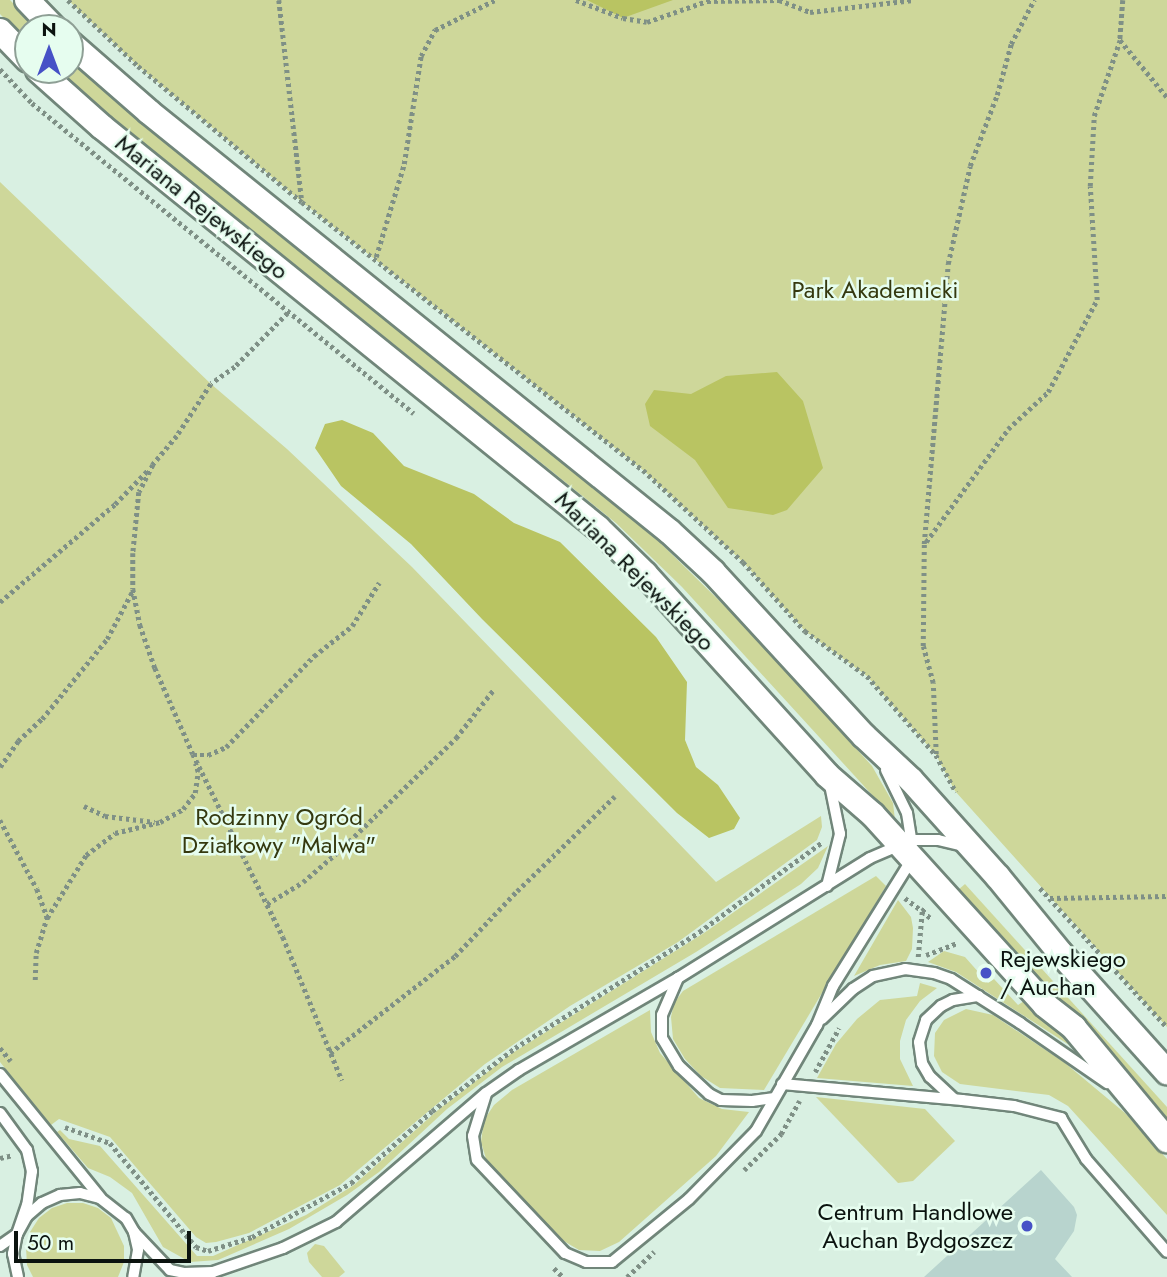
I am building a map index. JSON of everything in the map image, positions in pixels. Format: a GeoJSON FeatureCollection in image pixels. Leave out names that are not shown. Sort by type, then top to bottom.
{"type":"FeatureCollection","features":[{"type":"Feature","properties":{"kind":"street"},"geometry":{"type":"LineString","coordinates":[[27,0],[40,14]]}},
{"type":"Feature","properties":{"kind":"street"},"geometry":{"type":"LineString","coordinates":[[0,32],[14,46]]}},
{"type":"Feature","properties":{"kind":"street","name":"Mariana Rejewskiego"},"geometry":{"type":"LineString","coordinates":[[84,55],[149,112],[670,532],[713,572],[864,736],[911,780],[972,848],[1060,954],[1167,1072]]}},
{"type":"Feature","properties":{"kind":"street","name":"Mariana Rejewskiego"},"geometry":{"type":"LineString","coordinates":[[54,84],[103,127],[598,528],[645,574],[827,775],[907,847],[942,891],[1045,1005],[1074,1028],[1167,1140]]}},
{"type":"Feature","properties":{"kind":"lane"},"geometry":{"type":"LineString","coordinates":[[486,1093],[473,1136],[477,1160],[555,1245],[576,1259],[598,1264],[612,1262],[623,1255],[730,1160],[755,1131],[817,1025],[834,986],[896,887],[907,847],[907,813],[891,778],[864,736]]}},
{"type":"Feature","properties":{"kind":"lane"},"geometry":{"type":"LineString","coordinates":[[827,775],[840,834],[827,886]]}},
{"type":"Feature","properties":{"kind":"lane"},"geometry":{"type":"LineString","coordinates":[[218,1277],[336,1222],[486,1093],[827,886],[907,847],[938,840],[972,848]]}},
{"type":"Feature","properties":{"kind":"lane"},"geometry":{"type":"LineString","coordinates":[[817,1025],[861,983],[883,973],[915,970],[951,979],[979,996],[1067,1053],[1134,1103]]}},
{"type":"Feature","properties":{"kind":"lane"},"geometry":{"type":"LineString","coordinates":[[678,978],[662,1015],[662,1038],[679,1066],[709,1094],[721,1100],[752,1101],[772,1098]]}},
{"type":"Feature","properties":{"kind":"lane"},"geometry":{"type":"LineString","coordinates":[[954,1099],[930,1077],[922,1063],[919,1042],[926,1020],[941,1006],[953,1000],[979,996]]}},
{"type":"Feature","properties":{"kind":"lane"},"geometry":{"type":"LineString","coordinates":[[0,1074],[100,1198]]}},
{"type":"Feature","properties":{"kind":"lane"},"geometry":{"type":"LineString","coordinates":[[782,1084],[1014,1106],[1061,1118],[1086,1159],[1167,1252]]}},
{"type":"Feature","properties":{"kind":"lane"},"geometry":{"type":"LineString","coordinates":[[0,1113],[27,1150],[32,1171],[27,1205],[13,1254],[18,1277]]}},
{"type":"Feature","properties":{"kind":"lane"},"geometry":{"type":"LineString","coordinates":[[0,1246],[17,1234],[27,1216],[41,1203],[60,1195],[80,1193],[100,1198],[114,1206],[170,1270],[184,1273],[213,1272],[267,1254]]}},
{"type":"Feature","properties":{"kind":"lane"},"geometry":{"type":"LineString","coordinates":[[133,1277],[138,1250],[134,1232]]}},
{"type":"Feature","properties":{"kind":"path"},"geometry":{"type":"LineString","coordinates":[[68,0],[138,66],[302,202],[376,257],[404,164],[421,56],[435,30],[495,0]]}},
{"type":"Feature","properties":{"kind":"path"},"geometry":{"type":"LineString","coordinates":[[279,0],[302,202]]}},
{"type":"Feature","properties":{"kind":"path"},"geometry":{"type":"LineString","coordinates":[[576,0],[623,18],[647,22],[707,1],[779,0],[810,12],[913,0]]}},
{"type":"Feature","properties":{"kind":"path"},"geometry":{"type":"LineString","coordinates":[[936,755],[933,683],[923,646],[925,544],[948,264],[970,166],[997,96],[1011,44],[1034,0]]}},
{"type":"Feature","properties":{"kind":"path"},"geometry":{"type":"LineString","coordinates":[[925,544],[1008,429],[1048,392],[1097,300],[1090,186],[1094,116],[1120,40],[1123,0]]}},
{"type":"Feature","properties":{"kind":"path"},"geometry":{"type":"LineString","coordinates":[[1120,40],[1167,97]]}},
{"type":"Feature","properties":{"kind":"path"},"geometry":{"type":"LineString","coordinates":[[0,69],[32,103],[288,314],[415,414]]}},
{"type":"Feature","properties":{"kind":"path"},"geometry":{"type":"LineString","coordinates":[[0,602],[105,513],[153,465],[177,436],[211,384],[235,367],[288,314],[306,290]]}},
{"type":"Feature","properties":{"kind":"path"},"geometry":{"type":"LineString","coordinates":[[153,465],[139,492],[132,553],[133,589],[140,625],[193,754],[267,904],[304,985],[342,1080]]}},
{"type":"Feature","properties":{"kind":"path"},"geometry":{"type":"LineString","coordinates":[[193,754],[208,755],[226,747],[314,656],[352,626],[379,583]]}},
{"type":"Feature","properties":{"kind":"path"},"geometry":{"type":"LineString","coordinates":[[0,766],[18,741],[43,719],[107,639],[133,589]]}},
{"type":"Feature","properties":{"kind":"path"},"geometry":{"type":"LineString","coordinates":[[267,904],[303,883],[339,851],[456,738],[494,689]]}},
{"type":"Feature","properties":{"kind":"path"},"geometry":{"type":"LineString","coordinates":[[35,980],[36,953],[47,918],[86,855],[115,833],[160,822],[183,809],[195,793],[198,772],[193,754]]}},
{"type":"Feature","properties":{"kind":"path"},"geometry":{"type":"LineString","coordinates":[[330,1053],[455,956],[517,891],[615,796]]}},
{"type":"Feature","properties":{"kind":"path"},"geometry":{"type":"LineString","coordinates":[[84,806],[105,816],[160,822]]}},
{"type":"Feature","properties":{"kind":"path"},"geometry":{"type":"LineString","coordinates":[[0,820],[37,889],[47,918]]}},
{"type":"Feature","properties":{"kind":"path"},"geometry":{"type":"LineString","coordinates":[[48,1133],[60,1125],[110,1143],[196,1247],[208,1251],[252,1237],[351,1183],[432,1111],[514,1048],[699,932],[820,844],[825,834],[840,834]]}},
{"type":"Feature","properties":{"kind":"path"},"geometry":{"type":"LineString","coordinates":[[896,887],[942,926]]}},
{"type":"Feature","properties":{"kind":"path"},"geometry":{"type":"LineString","coordinates":[[915,970],[922,911],[942,891]]}},
{"type":"Feature","properties":{"kind":"path"},"geometry":{"type":"LineString","coordinates":[[1050,898],[1167,896]]}},
{"type":"Feature","properties":{"kind":"path"},"geometry":{"type":"LineString","coordinates":[[951,934],[965,944]]}},
{"type":"Feature","properties":{"kind":"path"},"geometry":{"type":"LineString","coordinates":[[927,954],[951,945]]}},
{"type":"Feature","properties":{"kind":"path"},"geometry":{"type":"LineString","coordinates":[[741,1172],[780,1133],[840,1026]]}},
{"type":"Feature","properties":{"kind":"path"},"geometry":{"type":"LineString","coordinates":[[0,1158],[27,1150]]}},
{"type":"Feature","properties":{"kind":"path"},"geometry":{"type":"LineString","coordinates":[[626,1277],[657,1249]]}},
{"type":"Feature","properties":{"kind":"green space"},"geometry":{"type":"Polygon","coordinates":[[[0,0],[10,0],[24,14],[14,14],[14,28],[0,14],[0,0]]]}},
{"type":"Feature","properties":{"kind":"green space","name":"Park Akademicki"},"geometry":{"type":"Polygon","coordinates":[[[68,0],[1167,0],[1167,1027],[955,791],[936,755],[867,676],[805,631],[743,562],[643,470],[302,202],[138,66],[68,0]]]}},
{"type":"Feature","properties":{"kind":"green space"},"geometry":{"type":"Polygon","coordinates":[[[587,0],[673,0],[623,18],[587,0]]]}},
{"type":"Feature","properties":{"kind":"green space"},"geometry":{"type":"Polygon","coordinates":[[[84,72],[130,113],[638,521],[745,626],[872,766],[893,803],[895,820],[682,587],[616,523],[72,84],[84,84],[84,72]]]}},
{"type":"Feature","properties":{"kind":"green space","name":"Rodzinny Ogród Działkowy \"Malwa\""},"geometry":{"type":"Polygon","coordinates":[[[0,182],[211,384],[287,449],[412,567],[716,882],[821,816],[822,827],[817,840],[678,942],[570,1006],[485,1064],[340,1185],[249,1233],[216,1242],[206,1243],[196,1237],[110,1137],[59,1119],[51,1125],[0,1062],[0,182]]]}},
{"type":"Feature","properties":{"kind":"green space"},"geometry":{"type":"Polygon","coordinates":[[[777,372],[803,401],[823,468],[787,510],[773,515],[728,508],[695,460],[650,426],[645,404],[654,390],[691,394],[726,376],[777,372]]]}},
{"type":"Feature","properties":{"kind":"green space"},"geometry":{"type":"Polygon","coordinates":[[[342,420],[373,433],[404,466],[474,494],[514,523],[560,542],[656,637],[687,682],[685,740],[696,767],[718,785],[740,818],[734,829],[709,838],[677,813],[482,619],[411,544],[341,486],[315,448],[325,424],[342,420]]]}},
{"type":"Feature","properties":{"kind":"green space"},"geometry":{"type":"Polygon","coordinates":[[[828,846],[818,868],[801,884],[696,952],[502,1067],[447,1109],[379,1172],[347,1195],[289,1229],[218,1260],[190,1262],[163,1247],[132,1193],[110,1177],[88,1168],[57,1132],[60,1130],[69,1139],[100,1146],[197,1256],[213,1256],[306,1215],[354,1185],[438,1110],[511,1054],[704,933],[828,846]]]}},
{"type":"Feature","properties":{"kind":"green space"},"geometry":{"type":"Polygon","coordinates":[[[876,876],[886,886],[764,1090],[720,1088],[701,1076],[685,1059],[673,1039],[671,1017],[674,1003],[683,991],[876,876]]]}},
{"type":"Feature","properties":{"kind":"green space"},"geometry":{"type":"Polygon","coordinates":[[[965,884],[1167,1107],[1167,1121],[958,890],[965,884]]]}},
{"type":"Feature","properties":{"kind":"green space"},"geometry":{"type":"Polygon","coordinates":[[[898,900],[911,917],[913,928],[912,949],[906,961],[880,965],[854,976],[898,900]]]}},
{"type":"Feature","properties":{"kind":"green space"},"geometry":{"type":"Polygon","coordinates":[[[944,951],[965,957],[988,983],[994,979],[1018,1005],[1024,1001],[1057,1027],[1077,1050],[956,972],[928,962],[944,951]]]}},
{"type":"Feature","properties":{"kind":"green space"},"geometry":{"type":"Polygon","coordinates":[[[920,983],[937,988],[920,1001],[906,1020],[900,1041],[900,1059],[913,1086],[817,1078],[836,1044],[857,1019],[880,1000],[917,996],[920,983]]]}},
{"type":"Feature","properties":{"kind":"green space"},"geometry":{"type":"Polygon","coordinates":[[[966,1009],[993,1015],[1065,1063],[1125,1113],[1167,1159],[1167,1215],[1068,1106],[1049,1095],[960,1084],[942,1072],[934,1056],[935,1033],[944,1020],[966,1009]]]}},
{"type":"Feature","properties":{"kind":"green space"},"geometry":{"type":"Polygon","coordinates":[[[650,1010],[651,1032],[660,1053],[699,1098],[722,1109],[749,1112],[716,1156],[619,1242],[600,1251],[579,1250],[562,1240],[487,1162],[481,1142],[484,1120],[494,1105],[512,1090],[650,1010]]]}},
{"type":"Feature","properties":{"kind":"green space"},"geometry":{"type":"Polygon","coordinates":[[[816,1097],[925,1109],[955,1141],[913,1181],[898,1183],[816,1097]]]}},
{"type":"Feature","properties":{"kind":"green space"},"geometry":{"type":"Polygon","coordinates":[[[67,1203],[83,1203],[98,1208],[111,1218],[124,1246],[124,1262],[118,1277],[33,1277],[27,1265],[26,1248],[30,1232],[39,1218],[52,1208],[67,1203]]]}},
{"type":"Feature","properties":{"kind":"green space"},"geometry":{"type":"Polygon","coordinates":[[[315,1244],[324,1246],[345,1272],[339,1277],[322,1277],[309,1262],[307,1253],[315,1244]]]}},
{"type":"Feature","properties":{"kind":"building","name":"Centrum Handlowe Auchan Bydgoszcz"},"geometry":{"type":"Polygon","coordinates":[[[1041,1170],[1074,1207],[1077,1215],[1074,1231],[1055,1259],[1072,1277],[924,1277],[1041,1170]]]}},
{"type":"Feature","properties":{"kind":"place","name":"Rejewskiego / Auchan"},"geometry":{"type":"Point","coordinates":[986,973]}},
{"type":"Feature","properties":{"kind":"place","name":"Centrum Handlowe Auchan Bydgoszcz"},"geometry":{"type":"Point","coordinates":[1027,1226]}}]}
